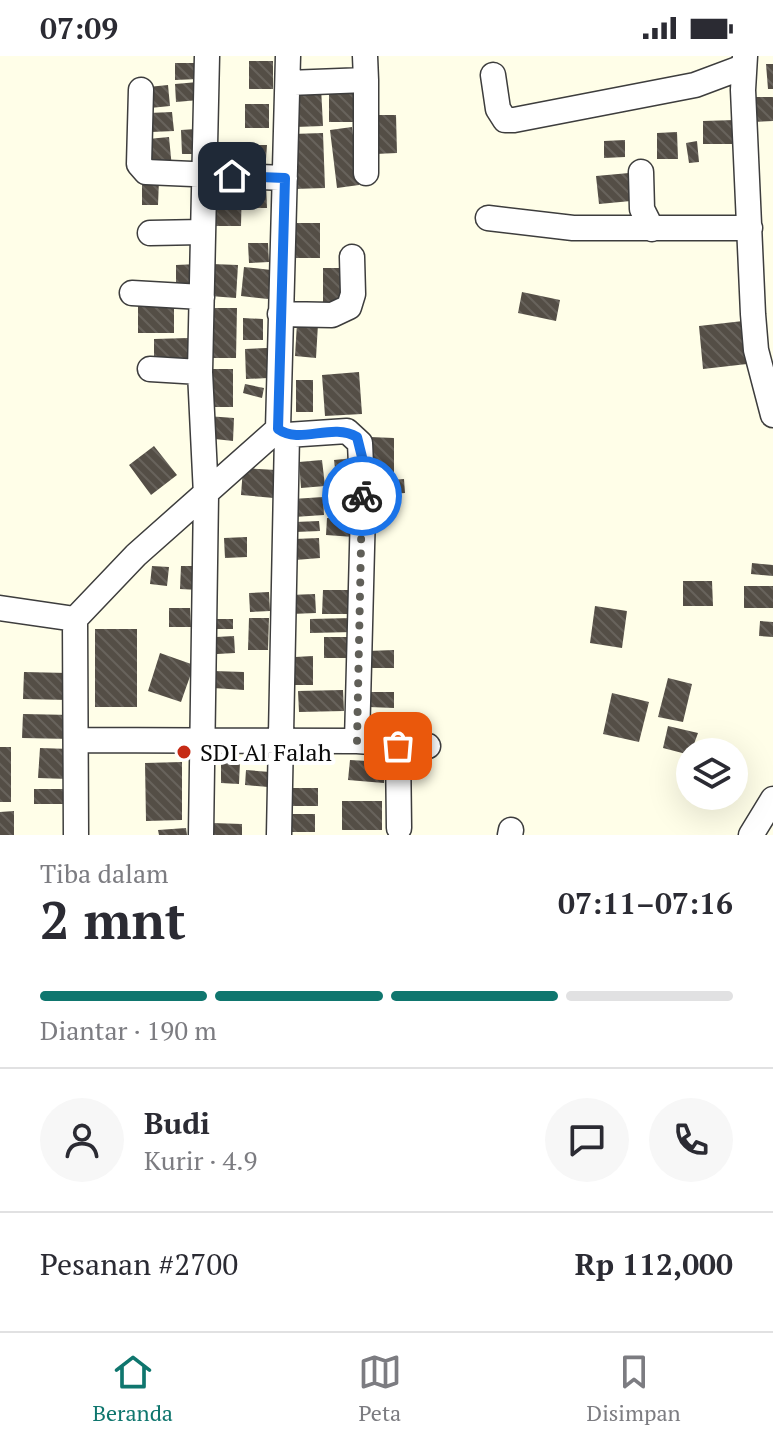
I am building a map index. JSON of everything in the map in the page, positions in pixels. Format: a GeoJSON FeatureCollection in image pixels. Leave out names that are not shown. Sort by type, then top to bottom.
{"type":"FeatureCollection","features":[{"type":"Feature","properties":{"kind":"street"},"geometry":{"type":"LineString","coordinates":[[201,835],[206,495],[200,372],[207,56]]}},
{"type":"Feature","properties":{"kind":"street"},"geometry":{"type":"LineString","coordinates":[[279,835],[280,314],[288,56]]}},
{"type":"Feature","properties":{"kind":"street"},"geometry":{"type":"LineString","coordinates":[[493,75],[498,109],[505,120],[514,120],[695,85],[744,61],[758,237],[756,350],[773,415]]}},
{"type":"Feature","properties":{"kind":"street"},"geometry":{"type":"LineString","coordinates":[[288,83],[366,68],[366,173]]}},
{"type":"Feature","properties":{"kind":"street"},"geometry":{"type":"LineString","coordinates":[[141,90],[139,164],[142,169],[205,176],[285,178]]}},
{"type":"Feature","properties":{"kind":"street"},"geometry":{"type":"LineString","coordinates":[[641,172],[642,209],[652,229]]}},
{"type":"Feature","properties":{"kind":"street"},"geometry":{"type":"LineString","coordinates":[[488,218],[573,228],[652,229],[758,237]]}},
{"type":"Feature","properties":{"kind":"street"},"geometry":{"type":"LineString","coordinates":[[150,233],[202,232]]}},
{"type":"Feature","properties":{"kind":"street"},"geometry":{"type":"LineString","coordinates":[[280,314],[332,315],[349,307],[353,294],[352,257]]}},
{"type":"Feature","properties":{"kind":"street"},"geometry":{"type":"LineString","coordinates":[[132,293],[202,297]]}},
{"type":"Feature","properties":{"kind":"street"},"geometry":{"type":"LineString","coordinates":[[150,369],[200,372]]}},
{"type":"Feature","properties":{"kind":"street"},"geometry":{"type":"LineString","coordinates":[[76,835],[75,619],[136,555],[282,432],[347,431],[360,443],[363,510],[357,741]]}},
{"type":"Feature","properties":{"kind":"street"},"geometry":{"type":"LineString","coordinates":[[0,608],[75,619]]}},
{"type":"Feature","properties":{"kind":"street"},"geometry":{"type":"LineString","coordinates":[[77,740],[357,741],[428,746]]}},
{"type":"Feature","properties":{"kind":"street"},"geometry":{"type":"LineString","coordinates":[[398,746],[399,828]]}},
{"type":"Feature","properties":{"kind":"street"},"geometry":{"type":"LineString","coordinates":[[751,835],[772,802]]}},
{"type":"Feature","properties":{"kind":"building"},"geometry":{"type":"Polygon","coordinates":[[[249,61],[273,61],[273,89],[249,89],[249,61]]]}},
{"type":"Feature","properties":{"kind":"building"},"geometry":{"type":"Polygon","coordinates":[[[175,63],[198,63],[198,79],[175,80],[175,63]]]}},
{"type":"Feature","properties":{"kind":"building"},"geometry":{"type":"Polygon","coordinates":[[[766,64],[773,64],[773,89],[768,89],[766,64]]]}},
{"type":"Feature","properties":{"kind":"building"},"geometry":{"type":"Polygon","coordinates":[[[198,82],[199,100],[176,102],[175,84],[198,82]]]}},
{"type":"Feature","properties":{"kind":"building"},"geometry":{"type":"Polygon","coordinates":[[[168,85],[170,106],[150,108],[148,87],[168,85]]]}},
{"type":"Feature","properties":{"kind":"building"},"geometry":{"type":"Polygon","coordinates":[[[321,87],[323,126],[295,127],[293,89],[321,87]]]}},
{"type":"Feature","properties":{"kind":"building"},"geometry":{"type":"Polygon","coordinates":[[[329,89],[355,89],[355,122],[329,122],[329,89]]]}},
{"type":"Feature","properties":{"kind":"building"},"geometry":{"type":"Polygon","coordinates":[[[750,97],[773,97],[773,121],[751,122],[750,97]]]}},
{"type":"Feature","properties":{"kind":"building"},"geometry":{"type":"Polygon","coordinates":[[[245,104],[269,104],[269,128],[245,128],[245,104]]]}},
{"type":"Feature","properties":{"kind":"building"},"geometry":{"type":"Polygon","coordinates":[[[172,112],[174,131],[151,132],[149,113],[172,112]]]}},
{"type":"Feature","properties":{"kind":"building"},"geometry":{"type":"Polygon","coordinates":[[[374,115],[396,115],[397,153],[375,154],[374,115]]]}},
{"type":"Feature","properties":{"kind":"building"},"geometry":{"type":"Polygon","coordinates":[[[735,120],[736,144],[703,144],[703,121],[735,120]]]}},
{"type":"Feature","properties":{"kind":"building"},"geometry":{"type":"Polygon","coordinates":[[[352,127],[359,185],[337,188],[330,130],[352,127]]]}},
{"type":"Feature","properties":{"kind":"building"},"geometry":{"type":"Polygon","coordinates":[[[196,129],[197,154],[182,154],[181,130],[196,129]]]}},
{"type":"Feature","properties":{"kind":"building"},"geometry":{"type":"Polygon","coordinates":[[[677,132],[678,159],[657,159],[657,133],[677,132]]]}},
{"type":"Feature","properties":{"kind":"building"},"geometry":{"type":"Polygon","coordinates":[[[323,133],[325,188],[294,189],[292,134],[323,133]]]}},
{"type":"Feature","properties":{"kind":"building"},"geometry":{"type":"Polygon","coordinates":[[[169,137],[172,168],[151,169],[148,139],[169,137]]]}},
{"type":"Feature","properties":{"kind":"building"},"geometry":{"type":"Polygon","coordinates":[[[625,140],[625,157],[604,158],[604,141],[625,140]]]}},
{"type":"Feature","properties":{"kind":"building"},"geometry":{"type":"Polygon","coordinates":[[[697,141],[699,162],[689,163],[686,143],[697,141]]]}},
{"type":"Feature","properties":{"kind":"building"},"geometry":{"type":"Polygon","coordinates":[[[218,143],[242,143],[243,168],[218,168],[218,143]]]}},
{"type":"Feature","properties":{"kind":"building"},"geometry":{"type":"Polygon","coordinates":[[[251,145],[267,145],[266,159],[251,159],[251,145]]]}},
{"type":"Feature","properties":{"kind":"building"},"geometry":{"type":"Polygon","coordinates":[[[629,173],[631,201],[599,204],[596,176],[629,173]]]}},
{"type":"Feature","properties":{"kind":"building"},"geometry":{"type":"Polygon","coordinates":[[[142,180],[159,180],[158,205],[142,205],[142,180]]]}},
{"type":"Feature","properties":{"kind":"building"},"geometry":{"type":"Polygon","coordinates":[[[216,181],[242,182],[241,226],[214,226],[216,181]]]}},
{"type":"Feature","properties":{"kind":"building"},"geometry":{"type":"Polygon","coordinates":[[[266,183],[267,208],[249,208],[248,184],[266,183]]]}},
{"type":"Feature","properties":{"kind":"building"},"geometry":{"type":"Polygon","coordinates":[[[292,223],[320,223],[320,258],[292,258],[292,223]]]}},
{"type":"Feature","properties":{"kind":"building"},"geometry":{"type":"Polygon","coordinates":[[[248,243],[268,243],[269,262],[249,263],[248,243]]]}},
{"type":"Feature","properties":{"kind":"building"},"geometry":{"type":"Polygon","coordinates":[[[198,264],[199,291],[176,292],[176,265],[198,264]]]}},
{"type":"Feature","properties":{"kind":"building"},"geometry":{"type":"Polygon","coordinates":[[[212,264],[238,265],[236,298],[210,296],[212,264]]]}},
{"type":"Feature","properties":{"kind":"building"},"geometry":{"type":"Polygon","coordinates":[[[244,267],[271,270],[268,299],[241,296],[244,267]]]}},
{"type":"Feature","properties":{"kind":"building"},"geometry":{"type":"Polygon","coordinates":[[[323,268],[350,268],[350,303],[323,303],[323,268]]]}},
{"type":"Feature","properties":{"kind":"building"},"geometry":{"type":"Polygon","coordinates":[[[522,292],[560,300],[556,321],[518,313],[522,292]]]}},
{"type":"Feature","properties":{"kind":"building"},"geometry":{"type":"Polygon","coordinates":[[[138,300],[174,300],[174,333],[138,333],[138,300]]]}},
{"type":"Feature","properties":{"kind":"building"},"geometry":{"type":"Polygon","coordinates":[[[214,308],[237,308],[236,358],[213,358],[214,308]]]}},
{"type":"Feature","properties":{"kind":"building"},"geometry":{"type":"Polygon","coordinates":[[[243,318],[263,319],[263,340],[243,340],[243,318]]]}},
{"type":"Feature","properties":{"kind":"building"},"geometry":{"type":"Polygon","coordinates":[[[743,321],[747,364],[703,369],[699,326],[743,321]]]}},
{"type":"Feature","properties":{"kind":"building"},"geometry":{"type":"Polygon","coordinates":[[[297,323],[318,324],[316,358],[295,356],[297,323]]]}},
{"type":"Feature","properties":{"kind":"building"},"geometry":{"type":"Polygon","coordinates":[[[188,338],[189,366],[154,366],[154,339],[188,338]]]}},
{"type":"Feature","properties":{"kind":"building"},"geometry":{"type":"Polygon","coordinates":[[[267,348],[268,378],[246,379],[245,349],[267,348]]]}},
{"type":"Feature","properties":{"kind":"building"},"geometry":{"type":"Polygon","coordinates":[[[207,369],[233,369],[233,407],[207,407],[207,369]]]}},
{"type":"Feature","properties":{"kind":"building"},"geometry":{"type":"Polygon","coordinates":[[[359,372],[362,414],[325,416],[322,375],[359,372]]]}},
{"type":"Feature","properties":{"kind":"building"},"geometry":{"type":"Polygon","coordinates":[[[296,380],[313,380],[313,412],[296,412],[296,380]]]}},
{"type":"Feature","properties":{"kind":"building"},"geometry":{"type":"Polygon","coordinates":[[[245,384],[264,388],[262,398],[243,393],[245,384]]]}},
{"type":"Feature","properties":{"kind":"building"},"geometry":{"type":"Polygon","coordinates":[[[207,416],[234,418],[233,441],[206,438],[207,416]]]}},
{"type":"Feature","properties":{"kind":"building"},"geometry":{"type":"Polygon","coordinates":[[[370,437],[394,438],[394,475],[369,475],[370,437]]]}},
{"type":"Feature","properties":{"kind":"building"},"geometry":{"type":"Polygon","coordinates":[[[154,446],[177,475],[151,495],[129,465],[154,446]]]}},
{"type":"Feature","properties":{"kind":"building"},"geometry":{"type":"Polygon","coordinates":[[[354,458],[357,483],[337,485],[334,460],[354,458]]]}},
{"type":"Feature","properties":{"kind":"building"},"geometry":{"type":"Polygon","coordinates":[[[322,460],[325,486],[301,488],[299,462],[322,460]]]}},
{"type":"Feature","properties":{"kind":"building"},"geometry":{"type":"Polygon","coordinates":[[[243,468],[276,470],[274,498],[241,495],[243,468]]]}},
{"type":"Feature","properties":{"kind":"building"},"geometry":{"type":"Polygon","coordinates":[[[404,479],[405,493],[367,496],[366,482],[404,479]]]}},
{"type":"Feature","properties":{"kind":"building"},"geometry":{"type":"Polygon","coordinates":[[[323,497],[324,515],[294,517],[293,499],[323,497]]]}},
{"type":"Feature","properties":{"kind":"building"},"geometry":{"type":"Polygon","coordinates":[[[327,518],[355,519],[354,537],[326,535],[327,518]]]}},
{"type":"Feature","properties":{"kind":"building"},"geometry":{"type":"Polygon","coordinates":[[[319,521],[320,531],[295,532],[295,522],[319,521]]]}},
{"type":"Feature","properties":{"kind":"building"},"geometry":{"type":"Polygon","coordinates":[[[247,537],[247,557],[225,558],[224,538],[247,537]]]}},
{"type":"Feature","properties":{"kind":"building"},"geometry":{"type":"Polygon","coordinates":[[[319,538],[320,558],[295,560],[294,539],[319,538]]]}},
{"type":"Feature","properties":{"kind":"building"},"geometry":{"type":"Polygon","coordinates":[[[752,563],[773,565],[773,576],[751,574],[752,563]]]}},
{"type":"Feature","properties":{"kind":"building"},"geometry":{"type":"Polygon","coordinates":[[[152,566],[169,567],[167,586],[150,584],[152,566]]]}},
{"type":"Feature","properties":{"kind":"building"},"geometry":{"type":"Polygon","coordinates":[[[181,566],[199,566],[199,590],[180,589],[181,566]]]}},
{"type":"Feature","properties":{"kind":"building"},"geometry":{"type":"Polygon","coordinates":[[[683,581],[712,581],[713,606],[683,606],[683,581]]]}},
{"type":"Feature","properties":{"kind":"building"},"geometry":{"type":"Polygon","coordinates":[[[744,586],[773,586],[773,608],[744,608],[744,586]]]}},
{"type":"Feature","properties":{"kind":"building"},"geometry":{"type":"Polygon","coordinates":[[[323,590],[352,590],[352,614],[322,614],[323,590]]]}},
{"type":"Feature","properties":{"kind":"building"},"geometry":{"type":"Polygon","coordinates":[[[269,592],[270,611],[250,612],[249,593],[269,592]]]}},
{"type":"Feature","properties":{"kind":"building"},"geometry":{"type":"Polygon","coordinates":[[[315,594],[316,613],[291,614],[290,595],[315,594]]]}},
{"type":"Feature","properties":{"kind":"building"},"geometry":{"type":"Polygon","coordinates":[[[595,606],[627,611],[622,648],[590,643],[595,606]]]}},
{"type":"Feature","properties":{"kind":"building"},"geometry":{"type":"Polygon","coordinates":[[[169,608],[190,608],[191,627],[169,627],[169,608]]]}},
{"type":"Feature","properties":{"kind":"building"},"geometry":{"type":"Polygon","coordinates":[[[249,618],[269,618],[268,650],[248,650],[249,618]]]}},
{"type":"Feature","properties":{"kind":"building"},"geometry":{"type":"Polygon","coordinates":[[[352,618],[353,632],[310,633],[310,619],[352,618]]]}},
{"type":"Feature","properties":{"kind":"building"},"geometry":{"type":"Polygon","coordinates":[[[216,619],[233,619],[233,629],[216,629],[216,619]]]}},
{"type":"Feature","properties":{"kind":"building"},"geometry":{"type":"Polygon","coordinates":[[[760,621],[773,622],[773,637],[759,636],[760,621]]]}},
{"type":"Feature","properties":{"kind":"building"},"geometry":{"type":"Polygon","coordinates":[[[95,629],[137,629],[137,707],[95,707],[95,629]]]}},
{"type":"Feature","properties":{"kind":"building"},"geometry":{"type":"Polygon","coordinates":[[[234,636],[235,653],[217,654],[216,637],[234,636]]]}},
{"type":"Feature","properties":{"kind":"building"},"geometry":{"type":"Polygon","coordinates":[[[324,637],[351,637],[351,658],[324,658],[324,637]]]}},
{"type":"Feature","properties":{"kind":"building"},"geometry":{"type":"Polygon","coordinates":[[[394,650],[394,668],[368,668],[368,651],[394,650]]]}},
{"type":"Feature","properties":{"kind":"building"},"geometry":{"type":"Polygon","coordinates":[[[160,653],[194,665],[181,702],[148,691],[160,653]]]}},
{"type":"Feature","properties":{"kind":"building"},"geometry":{"type":"Polygon","coordinates":[[[313,656],[313,685],[295,685],[295,657],[313,656]]]}},
{"type":"Feature","properties":{"kind":"building"},"geometry":{"type":"Polygon","coordinates":[[[214,671],[244,672],[244,690],[213,688],[214,671]]]}},
{"type":"Feature","properties":{"kind":"building"},"geometry":{"type":"Polygon","coordinates":[[[24,672],[68,673],[68,700],[23,699],[24,672]]]}},
{"type":"Feature","properties":{"kind":"building"},"geometry":{"type":"Polygon","coordinates":[[[668,678],[692,684],[683,722],[658,717],[668,678]]]}},
{"type":"Feature","properties":{"kind":"building"},"geometry":{"type":"Polygon","coordinates":[[[343,690],[344,711],[299,712],[298,691],[343,690]]]}},
{"type":"Feature","properties":{"kind":"building"},"geometry":{"type":"Polygon","coordinates":[[[369,692],[394,692],[394,708],[369,707],[369,692]]]}},
{"type":"Feature","properties":{"kind":"building"},"geometry":{"type":"Polygon","coordinates":[[[612,693],[649,702],[639,742],[603,734],[612,693]]]}},
{"type":"Feature","properties":{"kind":"building"},"geometry":{"type":"Polygon","coordinates":[[[23,714],[72,715],[71,739],[22,738],[23,714]]]}},
{"type":"Feature","properties":{"kind":"building"},"geometry":{"type":"Polygon","coordinates":[[[668,726],[698,733],[696,738],[676,738],[676,751],[663,748],[668,726]]]}},
{"type":"Feature","properties":{"kind":"building"},"geometry":{"type":"Polygon","coordinates":[[[264,743],[266,762],[250,764],[248,744],[264,743]]]}},
{"type":"Feature","properties":{"kind":"building"},"geometry":{"type":"Polygon","coordinates":[[[0,747],[11,747],[11,802],[0,802],[0,747]]]}},
{"type":"Feature","properties":{"kind":"building"},"geometry":{"type":"Polygon","coordinates":[[[40,748],[70,749],[69,779],[38,778],[40,748]]]}},
{"type":"Feature","properties":{"kind":"building"},"geometry":{"type":"Polygon","coordinates":[[[350,760],[385,762],[384,783],[348,780],[350,760]]]}},
{"type":"Feature","properties":{"kind":"building"},"geometry":{"type":"Polygon","coordinates":[[[182,762],[182,820],[146,821],[145,763],[182,762]]]}},
{"type":"Feature","properties":{"kind":"building"},"geometry":{"type":"Polygon","coordinates":[[[221,762],[240,762],[239,784],[221,783],[221,762]]]}},
{"type":"Feature","properties":{"kind":"building"},"geometry":{"type":"Polygon","coordinates":[[[246,770],[270,772],[268,787],[245,785],[246,770]]]}},
{"type":"Feature","properties":{"kind":"building"},"geometry":{"type":"Polygon","coordinates":[[[287,788],[318,788],[318,806],[287,806],[287,788]]]}},
{"type":"Feature","properties":{"kind":"building"},"geometry":{"type":"Polygon","coordinates":[[[34,789],[70,789],[70,804],[34,804],[34,789]]]}},
{"type":"Feature","properties":{"kind":"building"},"geometry":{"type":"Polygon","coordinates":[[[342,801],[382,801],[382,830],[342,830],[342,801]]]}},
{"type":"Feature","properties":{"kind":"building"},"geometry":{"type":"Polygon","coordinates":[[[14,811],[14,835],[0,835],[0,812],[14,811]]]}},
{"type":"Feature","properties":{"kind":"building"},"geometry":{"type":"Polygon","coordinates":[[[291,814],[315,814],[315,832],[291,832],[291,814]]]}},
{"type":"Feature","properties":{"kind":"building"},"geometry":{"type":"Polygon","coordinates":[[[212,823],[242,824],[242,835],[212,835],[212,823]]]}},
{"type":"Feature","properties":{"kind":"building"},"geometry":{"type":"Polygon","coordinates":[[[186,828],[187,835],[159,835],[158,830],[186,828]]]}},
{"type":"Feature","properties":{"kind":"way so far"},"geometry":{"type":"LineString","coordinates":[[362,496],[357,741],[398,746]]}},
{"type":"Feature","properties":{"kind":"place","name":"SDI Al Falah"},"geometry":{"type":"Point","coordinates":[184,752]}},
{"type":"Feature","properties":{"kind":"route"},"geometry":{"type":"LineString","coordinates":[[232,176],[285,178],[278,429],[287,435],[333,430],[347,431],[357,437],[362,457],[362,496]]}}]}
